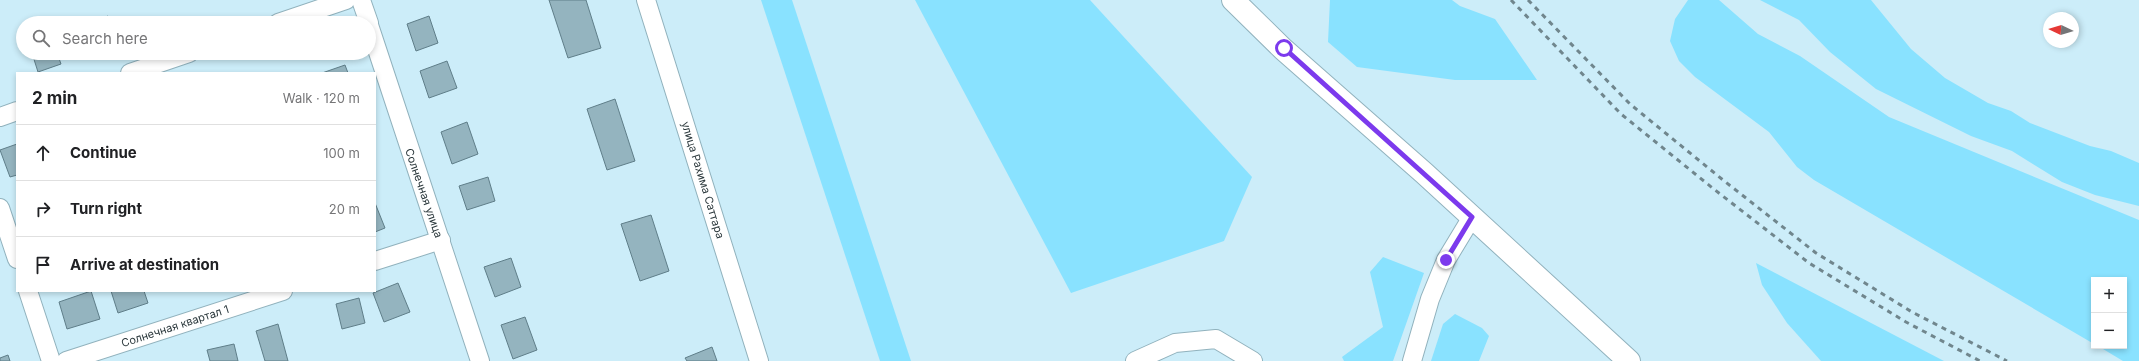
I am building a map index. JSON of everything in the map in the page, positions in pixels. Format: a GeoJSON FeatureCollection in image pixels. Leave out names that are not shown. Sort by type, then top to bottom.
{"type":"FeatureCollection","features":[{"type":"Feature","properties":{"kind":"main road"},"geometry":{"type":"LineString","coordinates":[[1233,0],[1284,48],[1630,361]]}},
{"type":"Feature","properties":{"kind":"street"},"geometry":{"type":"LineString","coordinates":[[299,16],[346,0]]}},
{"type":"Feature","properties":{"kind":"street","name":"Солнечная улица"},"geometry":{"type":"LineString","coordinates":[[361,0],[366,16]]}},
{"type":"Feature","properties":{"kind":"street","name":"улица Рахима Саттара"},"geometry":{"type":"LineString","coordinates":[[646,0],[760,361]]}},
{"type":"Feature","properties":{"kind":"street","name":"Солнечная улица"},"geometry":{"type":"LineString","coordinates":[[376,45],[480,361]]}},
{"type":"Feature","properties":{"kind":"street"},"geometry":{"type":"LineString","coordinates":[[133,72],[168,60]]}},
{"type":"Feature","properties":{"kind":"street"},"geometry":{"type":"LineString","coordinates":[[0,117],[16,111]]}},
{"type":"Feature","properties":{"kind":"street"},"geometry":{"type":"LineString","coordinates":[[0,208],[16,256]]}},
{"type":"Feature","properties":{"kind":"street"},"geometry":{"type":"LineString","coordinates":[[1412,361],[1430,299],[1446,260],[1472,217]]}},
{"type":"Feature","properties":{"kind":"street"},"geometry":{"type":"LineString","coordinates":[[376,261],[441,240]]}},
{"type":"Feature","properties":{"kind":"street"},"geometry":{"type":"LineString","coordinates":[[28,292],[51,361]]}},
{"type":"Feature","properties":{"kind":"street","name":"Солнечная квартал 1"},"geometry":{"type":"LineString","coordinates":[[66,361],[280,292]]}},
{"type":"Feature","properties":{"kind":"street"},"geometry":{"type":"LineString","coordinates":[[1135,361],[1176,343],[1216,339],[1253,361]]}},
{"type":"Feature","properties":{"kind":"shaded area"},"geometry":{"type":"Polygon","coordinates":[[[761,0],[792,0],[911,361],[880,361],[761,0]]]}},
{"type":"Feature","properties":{"kind":"shaded area"},"geometry":{"type":"Polygon","coordinates":[[[915,0],[1090,0],[1252,177],[1224,241],[1071,293],[915,0]]]}},
{"type":"Feature","properties":{"kind":"shaded area"},"geometry":{"type":"Polygon","coordinates":[[[1330,0],[1452,0],[1460,6],[1495,19],[1537,80],[1455,80],[1357,67],[1328,42],[1330,0]]]}},
{"type":"Feature","properties":{"kind":"shaded area"},"geometry":{"type":"Polygon","coordinates":[[[1688,0],[1719,0],[1758,34],[1800,56],[1889,117],[2139,220],[2139,361],[2123,361],[2103,349],[2127,349],[2127,277],[2091,277],[2091,342],[1814,180],[1797,167],[1769,132],[1695,77],[1679,61],[1670,41],[1675,19],[1688,0]]]}},
{"type":"Feature","properties":{"kind":"shaded area"},"geometry":{"type":"Polygon","coordinates":[[[1760,0],[1871,0],[1911,49],[1945,78],[1988,103],[2011,111],[2030,123],[2090,146],[2111,151],[2139,163],[2139,206],[2095,195],[2062,182],[2012,151],[1971,136],[1876,89],[1830,52],[1799,20],[1760,0]]]}},
{"type":"Feature","properties":{"kind":"shaded area"},"geometry":{"type":"Polygon","coordinates":[[[1383,257],[1424,273],[1393,361],[1344,361],[1342,357],[1383,327],[1370,272],[1383,257]]]}},
{"type":"Feature","properties":{"kind":"shaded area"},"geometry":{"type":"Polygon","coordinates":[[[1756,263],[1944,361],[1821,361],[1787,323],[1762,285],[1756,263]]]}},
{"type":"Feature","properties":{"kind":"shaded area"},"geometry":{"type":"Polygon","coordinates":[[[1455,314],[1482,328],[1489,336],[1479,361],[1431,361],[1443,324],[1455,314]]]}},
{"type":"Feature","properties":{"kind":"building"},"geometry":{"type":"Polygon","coordinates":[[[549,0],[586,0],[601,48],[568,58],[549,0]]]}},
{"type":"Feature","properties":{"kind":"building"},"geometry":{"type":"Polygon","coordinates":[[[429,16],[438,43],[416,51],[407,24],[429,16]]]}},
{"type":"Feature","properties":{"kind":"building"},"geometry":{"type":"Polygon","coordinates":[[[34,60],[60,60],[61,64],[38,72],[34,60]]]}},
{"type":"Feature","properties":{"kind":"building"},"geometry":{"type":"Polygon","coordinates":[[[447,61],[457,88],[429,98],[420,71],[447,61]]]}},
{"type":"Feature","properties":{"kind":"building"},"geometry":{"type":"Polygon","coordinates":[[[345,65],[348,72],[325,72],[345,65]]]}},
{"type":"Feature","properties":{"kind":"building"},"geometry":{"type":"Polygon","coordinates":[[[615,99],[635,161],[607,170],[587,109],[615,99]]]}},
{"type":"Feature","properties":{"kind":"building"},"geometry":{"type":"Polygon","coordinates":[[[467,122],[478,154],[452,164],[441,132],[467,122]]]}},
{"type":"Feature","properties":{"kind":"building"},"geometry":{"type":"Polygon","coordinates":[[[16,144],[16,175],[10,177],[0,150],[16,144]]]}},
{"type":"Feature","properties":{"kind":"building"},"geometry":{"type":"Polygon","coordinates":[[[488,177],[495,201],[467,210],[459,186],[488,177]]]}},
{"type":"Feature","properties":{"kind":"building"},"geometry":{"type":"Polygon","coordinates":[[[376,206],[385,228],[376,232],[376,206]]]}},
{"type":"Feature","properties":{"kind":"building"},"geometry":{"type":"Polygon","coordinates":[[[651,215],[669,271],[640,281],[621,224],[651,215]]]}},
{"type":"Feature","properties":{"kind":"building"},"geometry":{"type":"Polygon","coordinates":[[[511,258],[521,287],[495,297],[484,267],[511,258]]]}},
{"type":"Feature","properties":{"kind":"building"},"geometry":{"type":"Polygon","coordinates":[[[398,283],[410,312],[384,322],[373,293],[398,283]]]}},
{"type":"Feature","properties":{"kind":"building"},"geometry":{"type":"Polygon","coordinates":[[[91,292],[100,319],[67,329],[59,302],[91,292]]]}},
{"type":"Feature","properties":{"kind":"building"},"geometry":{"type":"Polygon","coordinates":[[[111,292],[144,292],[148,303],[118,313],[111,292]]]}},
{"type":"Feature","properties":{"kind":"building"},"geometry":{"type":"Polygon","coordinates":[[[359,298],[365,323],[342,329],[336,304],[359,298]]]}},
{"type":"Feature","properties":{"kind":"building"},"geometry":{"type":"Polygon","coordinates":[[[525,317],[537,350],[513,359],[501,325],[525,317]]]}},
{"type":"Feature","properties":{"kind":"building"},"geometry":{"type":"Polygon","coordinates":[[[278,324],[288,361],[265,361],[256,331],[278,324]]]}},
{"type":"Feature","properties":{"kind":"building"},"geometry":{"type":"Polygon","coordinates":[[[234,344],[238,361],[210,361],[207,350],[234,344]]]}},
{"type":"Feature","properties":{"kind":"building"},"geometry":{"type":"Polygon","coordinates":[[[712,347],[717,361],[687,361],[685,358],[712,347]]]}},
{"type":"Feature","properties":{"kind":"building"},"geometry":{"type":"Polygon","coordinates":[[[8,355],[10,361],[0,361],[0,358],[8,355]]]}},
{"type":"Feature","properties":{"kind":"railway"},"geometry":{"type":"LineString","coordinates":[[1511,0],[1621,114],[1809,263],[1906,322],[1980,361]]}},
{"type":"Feature","properties":{"kind":"railway"},"geometry":{"type":"LineString","coordinates":[[1528,0],[1630,104],[1816,253],[1912,312],[2007,361]]}},
{"type":"Feature","properties":{"kind":"route"},"geometry":{"type":"LineString","coordinates":[[1284,48],[1472,217],[1446,260]]}}]}
